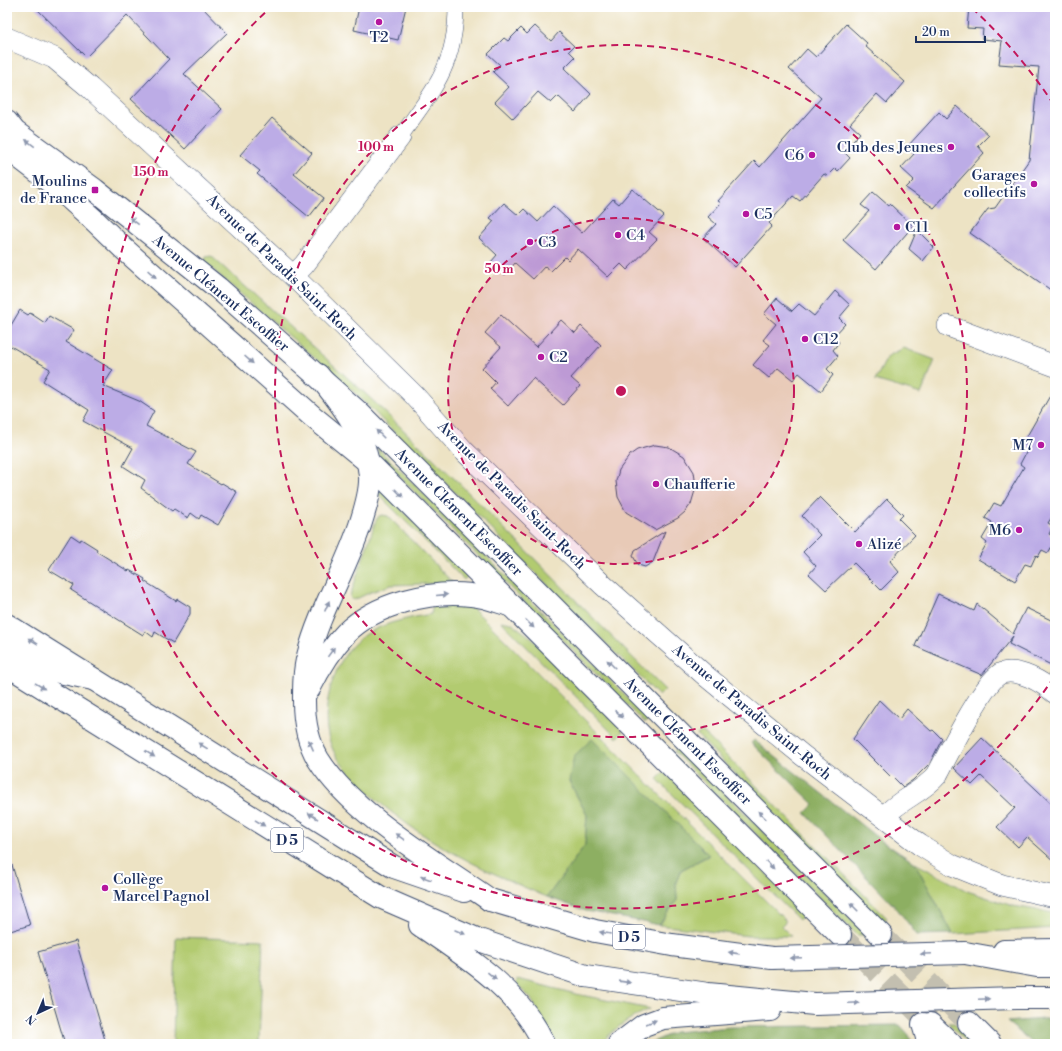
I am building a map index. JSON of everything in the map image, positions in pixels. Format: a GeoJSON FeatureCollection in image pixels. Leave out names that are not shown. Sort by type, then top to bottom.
{"type":"FeatureCollection","features":[{"type":"Feature","properties":{"kind":"main road","name":"Avenue Clément Escoffier"},"geometry":{"type":"LineString","coordinates":[[7,122],[15,132],[94,190],[194,268],[318,375],[370,423],[881,935]]}},
{"type":"Feature","properties":{"kind":"main road","name":"Avenue Clément Escoffier"},"geometry":{"type":"LineString","coordinates":[[7,148],[24,160],[102,227],[129,253],[312,416],[367,461],[840,935]]}},
{"type":"Feature","properties":{"kind":"main road"},"geometry":{"type":"LineString","coordinates":[[318,375],[344,407],[353,423],[363,445],[370,476],[365,507],[348,556],[314,637],[308,657],[304,698],[304,719],[309,740],[317,758],[328,773],[380,823],[490,900]]}},
{"type":"Feature","properties":{"kind":"main road"},"geometry":{"type":"LineString","coordinates":[[304,698],[321,665],[346,633],[365,618],[387,607],[410,600],[455,594],[472,595],[512,606]]}},
{"type":"Feature","properties":{"kind":"main road","name":"D 5"},"geometry":{"type":"LineString","coordinates":[[7,625],[96,679],[394,867],[490,900],[595,931],[672,945],[772,958],[965,953]]}},
{"type":"Feature","properties":{"kind":"main road"},"geometry":{"type":"LineString","coordinates":[[7,644],[49,670],[96,679]]}},
{"type":"Feature","properties":{"kind":"main road","name":"D 5"},"geometry":{"type":"LineString","coordinates":[[7,665],[380,897],[479,940],[586,976],[708,994],[815,1004]]}},
{"type":"Feature","properties":{"kind":"main road"},"geometry":{"type":"LineString","coordinates":[[380,897],[492,976],[521,1007],[532,1022],[544,1044]]}},
{"type":"Feature","properties":{"kind":"main road"},"geometry":{"type":"LineString","coordinates":[[965,953],[1055,950]]}},
{"type":"Feature","properties":{"kind":"main road"},"geometry":{"type":"LineString","coordinates":[[965,953],[1037,966],[1055,966]]}},
{"type":"Feature","properties":{"kind":"main road"},"geometry":{"type":"LineString","coordinates":[[619,1044],[644,1025],[663,1018],[752,1012],[815,1004],[1055,998]]}},
{"type":"Feature","properties":{"kind":"main road"},"geometry":{"type":"LineString","coordinates":[[969,1023],[990,1044]]}},
{"type":"Feature","properties":{"kind":"main road"},"geometry":{"type":"LineString","coordinates":[[927,1031],[951,1044]]}},
{"type":"Feature","properties":{"kind":"street"},"geometry":{"type":"LineString","coordinates":[[293,276],[304,265],[400,137],[435,87],[447,65],[456,27],[456,7]]}},
{"type":"Feature","properties":{"kind":"street","name":"Avenue de Paradis Saint-Roch"},"geometry":{"type":"LineString","coordinates":[[7,38],[54,58],[72,73],[230,216],[293,276],[414,395],[464,451],[603,585],[707,677],[813,764],[920,845],[952,865],[1002,885],[1055,897]]}},
{"type":"Feature","properties":{"kind":"street"},"geometry":{"type":"LineString","coordinates":[[948,326],[1055,366]]}},
{"type":"Feature","properties":{"kind":"street"},"geometry":{"type":"LineString","coordinates":[[884,817],[898,803],[930,783],[986,687],[1001,673],[1011,671],[1022,674],[1048,686],[1055,692]]}},
{"type":"Feature","properties":{"kind":"green space"},"geometry":{"type":"Polygon","coordinates":[[[211,256],[367,395],[461,485],[665,690],[659,696],[354,392],[204,262],[206,257],[211,256]]]}},
{"type":"Feature","properties":{"kind":"green space"},"geometry":{"type":"Polygon","coordinates":[[[904,348],[935,360],[921,394],[875,380],[888,356],[904,348]]]}},
{"type":"Feature","properties":{"kind":"green space"},"geometry":{"type":"Polygon","coordinates":[[[377,447],[649,719],[645,723],[379,456],[377,447]]]}},
{"type":"Feature","properties":{"kind":"green space"},"geometry":{"type":"Polygon","coordinates":[[[382,490],[468,576],[464,580],[378,494],[382,490]]]}},
{"type":"Feature","properties":{"kind":"green space"},"geometry":{"type":"Polygon","coordinates":[[[382,515],[388,516],[453,583],[391,585],[354,600],[351,599],[350,596],[376,520],[382,515]]]}},
{"type":"Feature","properties":{"kind":"green space"},"geometry":{"type":"Polygon","coordinates":[[[448,604],[472,607],[786,921],[781,926],[791,936],[748,936],[659,925],[677,900],[676,882],[681,870],[708,856],[569,781],[587,815],[585,845],[547,897],[474,864],[427,838],[405,823],[364,788],[337,757],[331,745],[327,729],[327,704],[333,680],[340,663],[349,650],[370,632],[398,621],[431,614],[433,605],[448,604]]]}},
{"type":"Feature","properties":{"kind":"green space"},"geometry":{"type":"Polygon","coordinates":[[[501,621],[511,623],[528,635],[623,731],[617,738],[501,621]]]}},
{"type":"Feature","properties":{"kind":"green space"},"geometry":{"type":"Polygon","coordinates":[[[702,731],[887,918],[882,923],[697,735],[702,731]]]}},
{"type":"Feature","properties":{"kind":"green space"},"geometry":{"type":"Polygon","coordinates":[[[592,739],[709,855],[681,870],[676,882],[677,900],[659,925],[586,911],[547,897],[585,845],[587,815],[569,781],[574,756],[592,739]]]}},
{"type":"Feature","properties":{"kind":"green space"},"geometry":{"type":"Polygon","coordinates":[[[754,740],[883,842],[915,863],[953,934],[917,935],[898,910],[805,813],[814,804],[751,743],[754,740]]]}},
{"type":"Feature","properties":{"kind":"green space"},"geometry":{"type":"Polygon","coordinates":[[[678,747],[867,935],[857,935],[674,752],[678,747]]]}},
{"type":"Feature","properties":{"kind":"green space"},"geometry":{"type":"Polygon","coordinates":[[[664,772],[806,912],[799,920],[657,779],[664,772]]]}},
{"type":"Feature","properties":{"kind":"green space"},"geometry":{"type":"Polygon","coordinates":[[[915,863],[967,891],[1013,906],[1055,913],[1055,928],[953,934],[915,863]]]}},
{"type":"Feature","properties":{"kind":"green space"},"geometry":{"type":"Polygon","coordinates":[[[176,937],[263,940],[259,1044],[173,1044],[176,937]]]}},
{"type":"Feature","properties":{"kind":"green space"},"geometry":{"type":"Polygon","coordinates":[[[518,979],[576,994],[650,1009],[623,1024],[601,1044],[557,1044],[531,999],[516,983],[518,979]]]}},
{"type":"Feature","properties":{"kind":"green space"},"geometry":{"type":"Polygon","coordinates":[[[1055,1018],[1055,1044],[1034,1044],[1007,1022],[1055,1018]]]}},
{"type":"Feature","properties":{"kind":"green space"},"geometry":{"type":"Polygon","coordinates":[[[948,1023],[955,1023],[975,1044],[968,1044],[948,1023]]]}},
{"type":"Feature","properties":{"kind":"green space"},"geometry":{"type":"Polygon","coordinates":[[[900,1025],[909,1035],[912,1044],[648,1044],[675,1032],[731,1027],[900,1025]]]}},
{"type":"Feature","properties":{"kind":"building"},"geometry":{"type":"Polygon","coordinates":[[[35,7],[202,7],[227,33],[184,74],[222,109],[185,149],[131,99],[169,59],[127,15],[86,57],[35,7]]]}},
{"type":"Feature","properties":{"kind":"building","name":"T2"},"geometry":{"type":"Polygon","coordinates":[[[359,7],[406,7],[398,40],[354,30],[359,7]]]}},
{"type":"Feature","properties":{"kind":"building","name":"Garages collectifs"},"geometry":{"type":"Polygon","coordinates":[[[969,7],[1055,7],[1055,293],[970,233],[988,209],[995,208],[1029,160],[1039,67],[999,64],[1002,41],[982,39],[983,29],[967,28],[969,7]]]}},
{"type":"Feature","properties":{"kind":"building"},"geometry":{"type":"Polygon","coordinates":[[[846,24],[867,43],[865,46],[905,82],[887,103],[877,94],[850,124],[860,133],[844,152],[850,158],[838,171],[835,168],[827,176],[824,174],[800,201],[793,196],[769,223],[772,226],[735,267],[703,238],[716,224],[708,217],[721,203],[718,201],[754,161],[760,167],[821,98],[789,69],[807,49],[816,57],[846,24]]]}},
{"type":"Feature","properties":{"kind":"building"},"geometry":{"type":"Polygon","coordinates":[[[535,26],[551,41],[559,32],[574,46],[569,51],[575,57],[564,68],[591,94],[575,112],[558,96],[551,103],[538,92],[513,119],[495,102],[509,87],[493,72],[500,65],[488,54],[504,38],[508,41],[521,28],[527,34],[535,26]]]}},
{"type":"Feature","properties":{"kind":"building"},"geometry":{"type":"Polygon","coordinates":[[[957,106],[989,135],[978,146],[984,153],[934,208],[906,188],[914,180],[901,168],[914,154],[907,147],[939,112],[946,119],[957,106]]]}},
{"type":"Feature","properties":{"kind":"building"},"geometry":{"type":"Polygon","coordinates":[[[272,118],[312,153],[294,174],[324,198],[309,217],[257,174],[260,171],[240,155],[272,118]]]}},
{"type":"Feature","properties":{"kind":"building"},"geometry":{"type":"Polygon","coordinates":[[[632,189],[664,216],[649,232],[657,239],[627,270],[621,264],[608,277],[578,249],[568,260],[565,257],[551,271],[545,266],[533,279],[515,263],[505,275],[491,262],[497,255],[479,238],[494,221],[490,218],[504,203],[518,215],[524,209],[538,222],[553,206],[582,233],[613,199],[619,204],[632,189]]]}},
{"type":"Feature","properties":{"kind":"building"},"geometry":{"type":"Polygon","coordinates":[[[873,192],[889,206],[890,204],[913,226],[876,269],[843,240],[869,211],[861,205],[873,192]]]}},
{"type":"Feature","properties":{"kind":"building"},"geometry":{"type":"Polygon","coordinates":[[[917,230],[934,247],[923,261],[909,249],[917,230]]]}},
{"type":"Feature","properties":{"kind":"building","name":"C12"},"geometry":{"type":"Polygon","coordinates":[[[835,291],[850,305],[839,318],[845,324],[833,337],[839,342],[833,350],[838,356],[827,369],[833,375],[821,391],[799,373],[793,380],[778,368],[769,378],[753,365],[770,345],[763,340],[776,324],[764,314],[777,298],[792,311],[799,304],[814,316],[835,291]]]}},
{"type":"Feature","properties":{"kind":"building"},"geometry":{"type":"Polygon","coordinates":[[[20,310],[28,315],[30,313],[45,323],[49,316],[74,330],[66,342],[113,370],[103,386],[139,401],[154,411],[146,426],[196,452],[188,464],[237,492],[218,525],[201,515],[199,519],[191,513],[188,518],[174,509],[172,511],[141,488],[145,480],[123,466],[133,448],[83,421],[89,410],[43,381],[50,369],[7,344],[7,332],[20,310]]]}},
{"type":"Feature","properties":{"kind":"building","name":"C2"},"geometry":{"type":"Polygon","coordinates":[[[501,315],[536,347],[561,320],[575,333],[581,326],[601,345],[571,378],[580,386],[563,405],[533,378],[508,406],[490,389],[496,382],[482,368],[501,347],[485,333],[501,315]]]}},
{"type":"Feature","properties":{"kind":"building","name":"M6"},"geometry":{"type":"Polygon","coordinates":[[[1055,387],[1055,512],[1048,523],[1053,526],[1049,534],[1055,538],[1055,541],[1048,553],[1042,550],[1038,557],[1036,555],[1031,566],[1025,564],[1015,581],[978,559],[987,543],[982,539],[992,522],[985,518],[994,503],[1001,506],[1024,467],[1020,464],[1029,447],[1023,443],[1055,387]]]}},
{"type":"Feature","properties":{"kind":"building","name":"Chaufferie"},"geometry":{"type":"Polygon","coordinates":[[[655,445],[669,447],[684,456],[694,472],[696,487],[691,504],[685,512],[678,518],[655,530],[626,512],[618,497],[616,481],[619,470],[630,455],[637,450],[655,445]]]}},
{"type":"Feature","properties":{"kind":"building","name":"Alizé"},"geometry":{"type":"Polygon","coordinates":[[[820,497],[855,532],[887,499],[903,515],[899,519],[915,535],[890,561],[899,572],[881,590],[854,563],[826,590],[809,574],[816,566],[803,552],[820,535],[802,516],[820,497]]]}},
{"type":"Feature","properties":{"kind":"building"},"geometry":{"type":"Polygon","coordinates":[[[665,531],[653,562],[645,567],[638,565],[633,556],[635,550],[665,531]]]}},
{"type":"Feature","properties":{"kind":"building"},"geometry":{"type":"Polygon","coordinates":[[[71,535],[80,541],[81,539],[97,549],[96,551],[128,571],[129,570],[145,579],[144,581],[176,601],[177,599],[190,607],[190,614],[173,643],[155,632],[153,637],[145,631],[143,635],[71,590],[74,585],[49,570],[71,535]]]}},
{"type":"Feature","properties":{"kind":"building"},"geometry":{"type":"Polygon","coordinates":[[[938,594],[974,611],[977,604],[1013,634],[1026,608],[1055,622],[1055,667],[1009,644],[1013,636],[982,675],[915,646],[938,594]]]}},
{"type":"Feature","properties":{"kind":"building"},"geometry":{"type":"Polygon","coordinates":[[[879,700],[899,719],[907,709],[942,739],[930,763],[913,780],[903,787],[853,739],[879,700]]]}},
{"type":"Feature","properties":{"kind":"building"},"geometry":{"type":"Polygon","coordinates":[[[982,738],[1055,807],[1055,862],[1027,837],[1018,847],[997,827],[1015,808],[981,776],[972,785],[954,768],[982,738]]]}},
{"type":"Feature","properties":{"kind":"building"},"geometry":{"type":"Polygon","coordinates":[[[12,865],[30,925],[7,932],[7,866],[12,865]]]}},
{"type":"Feature","properties":{"kind":"building"},"geometry":{"type":"Polygon","coordinates":[[[76,941],[105,1040],[92,1044],[65,1044],[38,952],[76,941]]]}},
{"type":"Feature","properties":{"kind":"tunnel"},"geometry":{"type":"LineString","coordinates":[[840,935],[930,1024]]}},
{"type":"Feature","properties":{"kind":"tunnel"},"geometry":{"type":"LineString","coordinates":[[881,935],[969,1023]]}},
{"type":"Feature","properties":{"kind":"place","name":"T2"},"geometry":{"type":"Point","coordinates":[379,22]}},
{"type":"Feature","properties":{"kind":"place","name":"Club des Jeunes"},"geometry":{"type":"Point","coordinates":[951,147]}},
{"type":"Feature","properties":{"kind":"place","name":"C6"},"geometry":{"type":"Point","coordinates":[812,155]}},
{"type":"Feature","properties":{"kind":"place","name":"Garages collectifs"},"geometry":{"type":"Point","coordinates":[1034,184]}},
{"type":"Feature","properties":{"kind":"place","name":"Moulins de France"},"geometry":{"type":"Point","coordinates":[95,190]}},
{"type":"Feature","properties":{"kind":"place","name":"C5"},"geometry":{"type":"Point","coordinates":[746,214]}},
{"type":"Feature","properties":{"kind":"place","name":"C11"},"geometry":{"type":"Point","coordinates":[897,227]}},
{"type":"Feature","properties":{"kind":"place","name":"C4"},"geometry":{"type":"Point","coordinates":[618,235]}},
{"type":"Feature","properties":{"kind":"place","name":"C3"},"geometry":{"type":"Point","coordinates":[530,242]}},
{"type":"Feature","properties":{"kind":"place","name":"C12"},"geometry":{"type":"Point","coordinates":[805,339]}},
{"type":"Feature","properties":{"kind":"place","name":"C2"},"geometry":{"type":"Point","coordinates":[541,357]}},
{"type":"Feature","properties":{"kind":"place","name":"M7"},"geometry":{"type":"Point","coordinates":[1041,445]}},
{"type":"Feature","properties":{"kind":"place","name":"Chaufferie"},"geometry":{"type":"Point","coordinates":[656,484]}},
{"type":"Feature","properties":{"kind":"place","name":"M6"},"geometry":{"type":"Point","coordinates":[1019,530]}},
{"type":"Feature","properties":{"kind":"place","name":"Alizé"},"geometry":{"type":"Point","coordinates":[859,544]}},
{"type":"Feature","properties":{"kind":"place","name":"Collège Marcel Pagnol"},"geometry":{"type":"Point","coordinates":[105,888]}}]}
